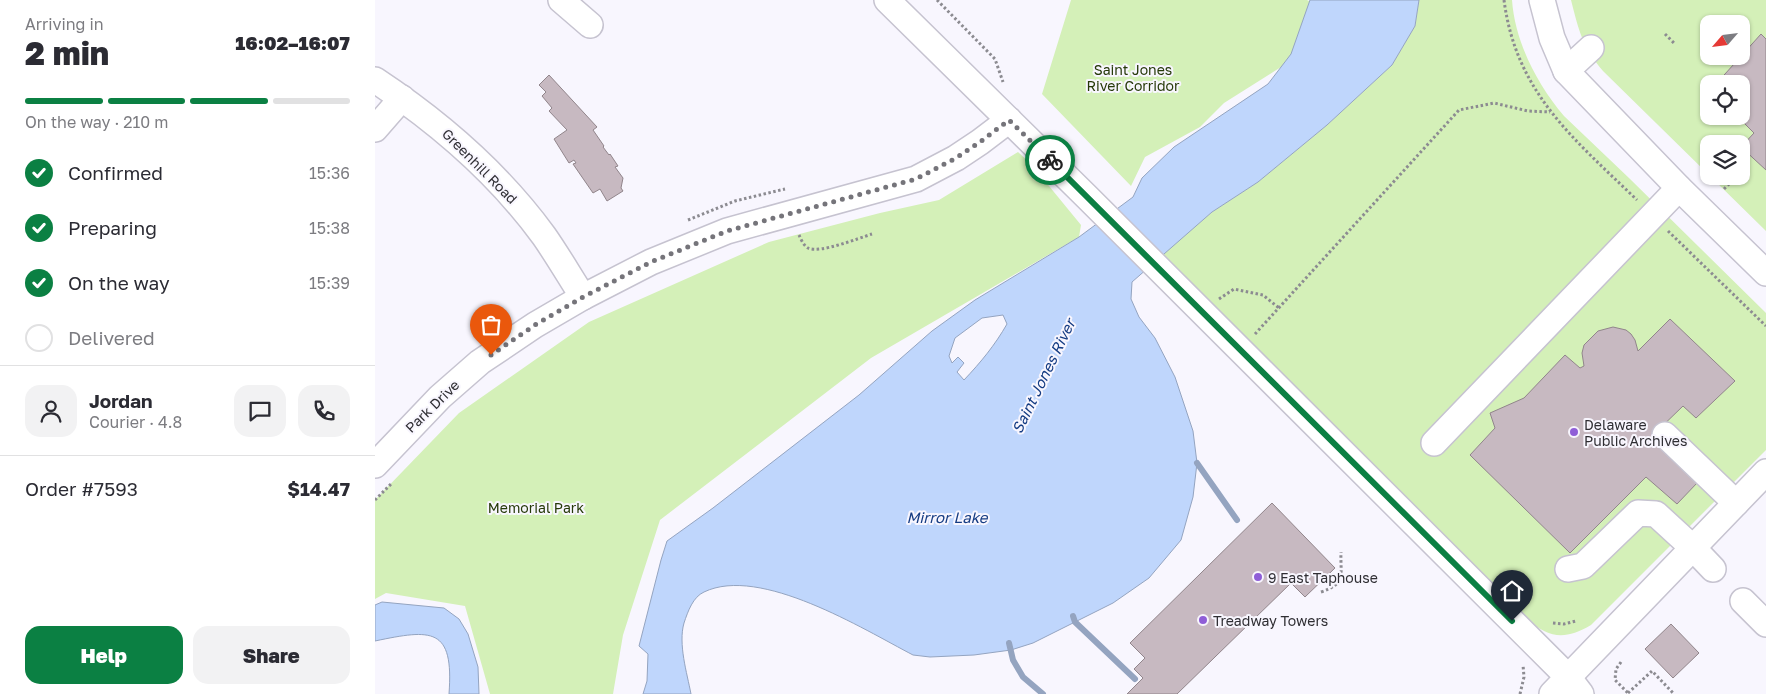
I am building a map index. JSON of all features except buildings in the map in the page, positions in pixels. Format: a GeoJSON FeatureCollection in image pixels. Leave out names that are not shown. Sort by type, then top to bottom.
{"type":"FeatureCollection","features":[{"type":"Feature","properties":{"kind":"street"},"geometry":{"type":"LineString","coordinates":[[561,0],[590,25]]}},
{"type":"Feature","properties":{"kind":"street"},"geometry":{"type":"LineString","coordinates":[[887,0],[1087,197],[1567,688],[1597,694]]}},
{"type":"Feature","properties":{"kind":"street"},"geometry":{"type":"LineString","coordinates":[[1542,0],[1552,38],[1567,71],[1679,188],[1766,273]]}},
{"type":"Feature","properties":{"kind":"street"},"geometry":{"type":"LineString","coordinates":[[1567,71],[1591,48]]}},
{"type":"Feature","properties":{"kind":"street","name":"Greenhill Road"},"geometry":{"type":"LineString","coordinates":[[375,80],[437,124],[496,178],[545,237],[583,297]]}},
{"type":"Feature","properties":{"kind":"street"},"geometry":{"type":"LineString","coordinates":[[375,129],[402,98]]}},
{"type":"Feature","properties":{"kind":"street","name":"Park Drive"},"geometry":{"type":"LineString","coordinates":[[375,465],[440,397],[480,362],[535,325],[583,297],[651,262],[727,231],[916,179],[956,158],[1009,120]]}},
{"type":"Feature","properties":{"kind":"street"},"geometry":{"type":"LineString","coordinates":[[1434,443],[1679,188]]}},
{"type":"Feature","properties":{"kind":"street"},"geometry":{"type":"LineString","coordinates":[[1665,435],[1736,503]]}},
{"type":"Feature","properties":{"kind":"street"},"geometry":{"type":"LineString","coordinates":[[1567,688],[1599,643],[1766,472]]}},
{"type":"Feature","properties":{"kind":"street"},"geometry":{"type":"LineString","coordinates":[[1568,569],[1583,566],[1638,513],[1656,514],[1713,569]]}},
{"type":"Feature","properties":{"kind":"street"},"geometry":{"type":"LineString","coordinates":[[1743,601],[1766,624]]}},
{"type":"Feature","properties":{"kind":"path"},"geometry":{"type":"LineString","coordinates":[[937,0],[995,59],[1005,87]]}},
{"type":"Feature","properties":{"kind":"path"},"geometry":{"type":"LineString","coordinates":[[1504,0],[1507,25],[1516,50],[1527,75],[1550,112],[1582,148],[1766,326]]}},
{"type":"Feature","properties":{"kind":"path"},"geometry":{"type":"LineString","coordinates":[[1665,34],[1675,44]]}},
{"type":"Feature","properties":{"kind":"path"},"geometry":{"type":"LineString","coordinates":[[1255,335],[1459,110],[1494,103],[1528,111],[1550,112]]}},
{"type":"Feature","properties":{"kind":"path"},"geometry":{"type":"LineString","coordinates":[[1724,189],[1728,185]]}},
{"type":"Feature","properties":{"kind":"path"},"geometry":{"type":"LineString","coordinates":[[685,221],[735,201],[788,188]]}},
{"type":"Feature","properties":{"kind":"path"},"geometry":{"type":"LineString","coordinates":[[791,236],[799,234],[803,243],[809,248],[818,250],[871,234]]}},
{"type":"Feature","properties":{"kind":"path"},"geometry":{"type":"LineString","coordinates":[[1218,299],[1234,289],[1263,295],[1279,308]]}},
{"type":"Feature","properties":{"kind":"path"},"geometry":{"type":"LineString","coordinates":[[375,500],[396,479]]}},
{"type":"Feature","properties":{"kind":"path"},"geometry":{"type":"LineString","coordinates":[[1321,592],[1330,590],[1338,584],[1342,576],[1341,552]]}},
{"type":"Feature","properties":{"kind":"path"},"geometry":{"type":"LineString","coordinates":[[1553,623],[1564,624],[1576,621]]}},
{"type":"Feature","properties":{"kind":"path"},"geometry":{"type":"LineString","coordinates":[[1520,662],[1524,666],[1524,677],[1520,694]]}},
{"type":"Feature","properties":{"kind":"path"},"geometry":{"type":"LineString","coordinates":[[1621,662],[1616,669],[1615,680],[1629,694],[1652,671],[1673,694]]}},
{"type":"Feature","properties":{"kind":"green space","name":"Saint Jones River Corridor"},"geometry":{"type":"Polygon","coordinates":[[[1071,0],[1307,0],[1322,8],[1292,60],[1224,103],[1200,127],[1145,157],[1131,186],[1042,94],[1071,0]]]}},
{"type":"Feature","properties":{"kind":"green space"},"geometry":{"type":"Polygon","coordinates":[[[1419,0],[1512,0],[1518,31],[1529,62],[1554,104],[1564,116],[1766,313],[1766,450],[1591,625],[1565,635],[1551,634],[1535,626],[1527,619],[1163,254],[1212,212],[1258,182],[1327,125],[1392,65],[1415,26],[1419,0]]]}},
{"type":"Feature","properties":{"kind":"green space"},"geometry":{"type":"Polygon","coordinates":[[[1571,0],[1766,0],[1766,231],[1719,185],[1750,185],[1750,135],[1700,135],[1700,166],[1603,71],[1590,54],[1579,29],[1571,0]]]}},
{"type":"Feature","properties":{"kind":"green space","name":"Memorial Park"},"geometry":{"type":"Polygon","coordinates":[[[1018,152],[1031,164],[1081,225],[1079,237],[871,358],[660,520],[623,635],[613,694],[490,694],[465,606],[386,593],[375,599],[375,500],[459,413],[589,322],[769,242],[880,213],[939,200],[1018,152]]]}},
{"type":"Feature","properties":{"kind":"water","name":"Mirror Lake"},"geometry":{"type":"Polygon","coordinates":[[[1310,0],[1419,0],[1415,26],[1392,65],[1327,125],[1258,182],[1212,212],[1132,282],[1131,299],[1139,317],[1155,338],[1175,377],[1193,431],[1197,463],[1193,497],[1181,540],[1149,578],[1113,603],[1033,643],[1011,650],[974,655],[930,657],[913,655],[840,617],[782,593],[753,587],[727,586],[700,594],[691,605],[684,623],[682,640],[685,668],[691,694],[643,694],[647,681],[648,654],[639,646],[667,541],[713,508],[859,395],[932,331],[975,300],[1079,237],[1133,197],[1142,178],[1174,147],[1268,84],[1291,54],[1310,0]],[[1003,315],[982,318],[955,338],[949,356],[952,363],[958,357],[964,363],[957,372],[964,380],[998,339],[1007,324],[1003,315]]]}},
{"type":"Feature","properties":{"kind":"water"},"geometry":{"type":"Polygon","coordinates":[[[382,602],[444,608],[459,619],[468,634],[478,667],[479,694],[449,694],[450,672],[448,656],[443,645],[435,638],[425,635],[411,635],[375,641],[375,605],[382,602]]]}},
{"type":"Feature","properties":{"kind":"waterway"},"geometry":{"type":"LineString","coordinates":[[1197,463],[1237,520]]}},
{"type":"Feature","properties":{"kind":"waterway"},"geometry":{"type":"LineString","coordinates":[[1073,616],[1075,622],[1135,679]]}},
{"type":"Feature","properties":{"kind":"waterway"},"geometry":{"type":"LineString","coordinates":[[1009,643],[1013,660],[1023,677],[1043,694]]}},
{"type":"Feature","properties":{"kind":"way so far"},"geometry":{"type":"LineString","coordinates":[[491,355],[535,325],[583,297],[651,262],[727,231],[916,179],[956,158],[1009,120],[1050,160]]}},
{"type":"Feature","properties":{"kind":"place","name":"Delaware Public Archives"},"geometry":{"type":"Point","coordinates":[1574,432]}},
{"type":"Feature","properties":{"kind":"place","name":"9 East Taphouse"},"geometry":{"type":"Point","coordinates":[1258,577]}},
{"type":"Feature","properties":{"kind":"place","name":"Treadway Towers"},"geometry":{"type":"Point","coordinates":[1203,620]}},
{"type":"Feature","properties":{"kind":"route"},"geometry":{"type":"LineString","coordinates":[[1050,160],[1512,621]]}},
{"type":"Feature","properties":{"kind":"water label","name":"Saint Jones River"},"geometry":{"type":"Point","coordinates":[1043,376]}}]}
